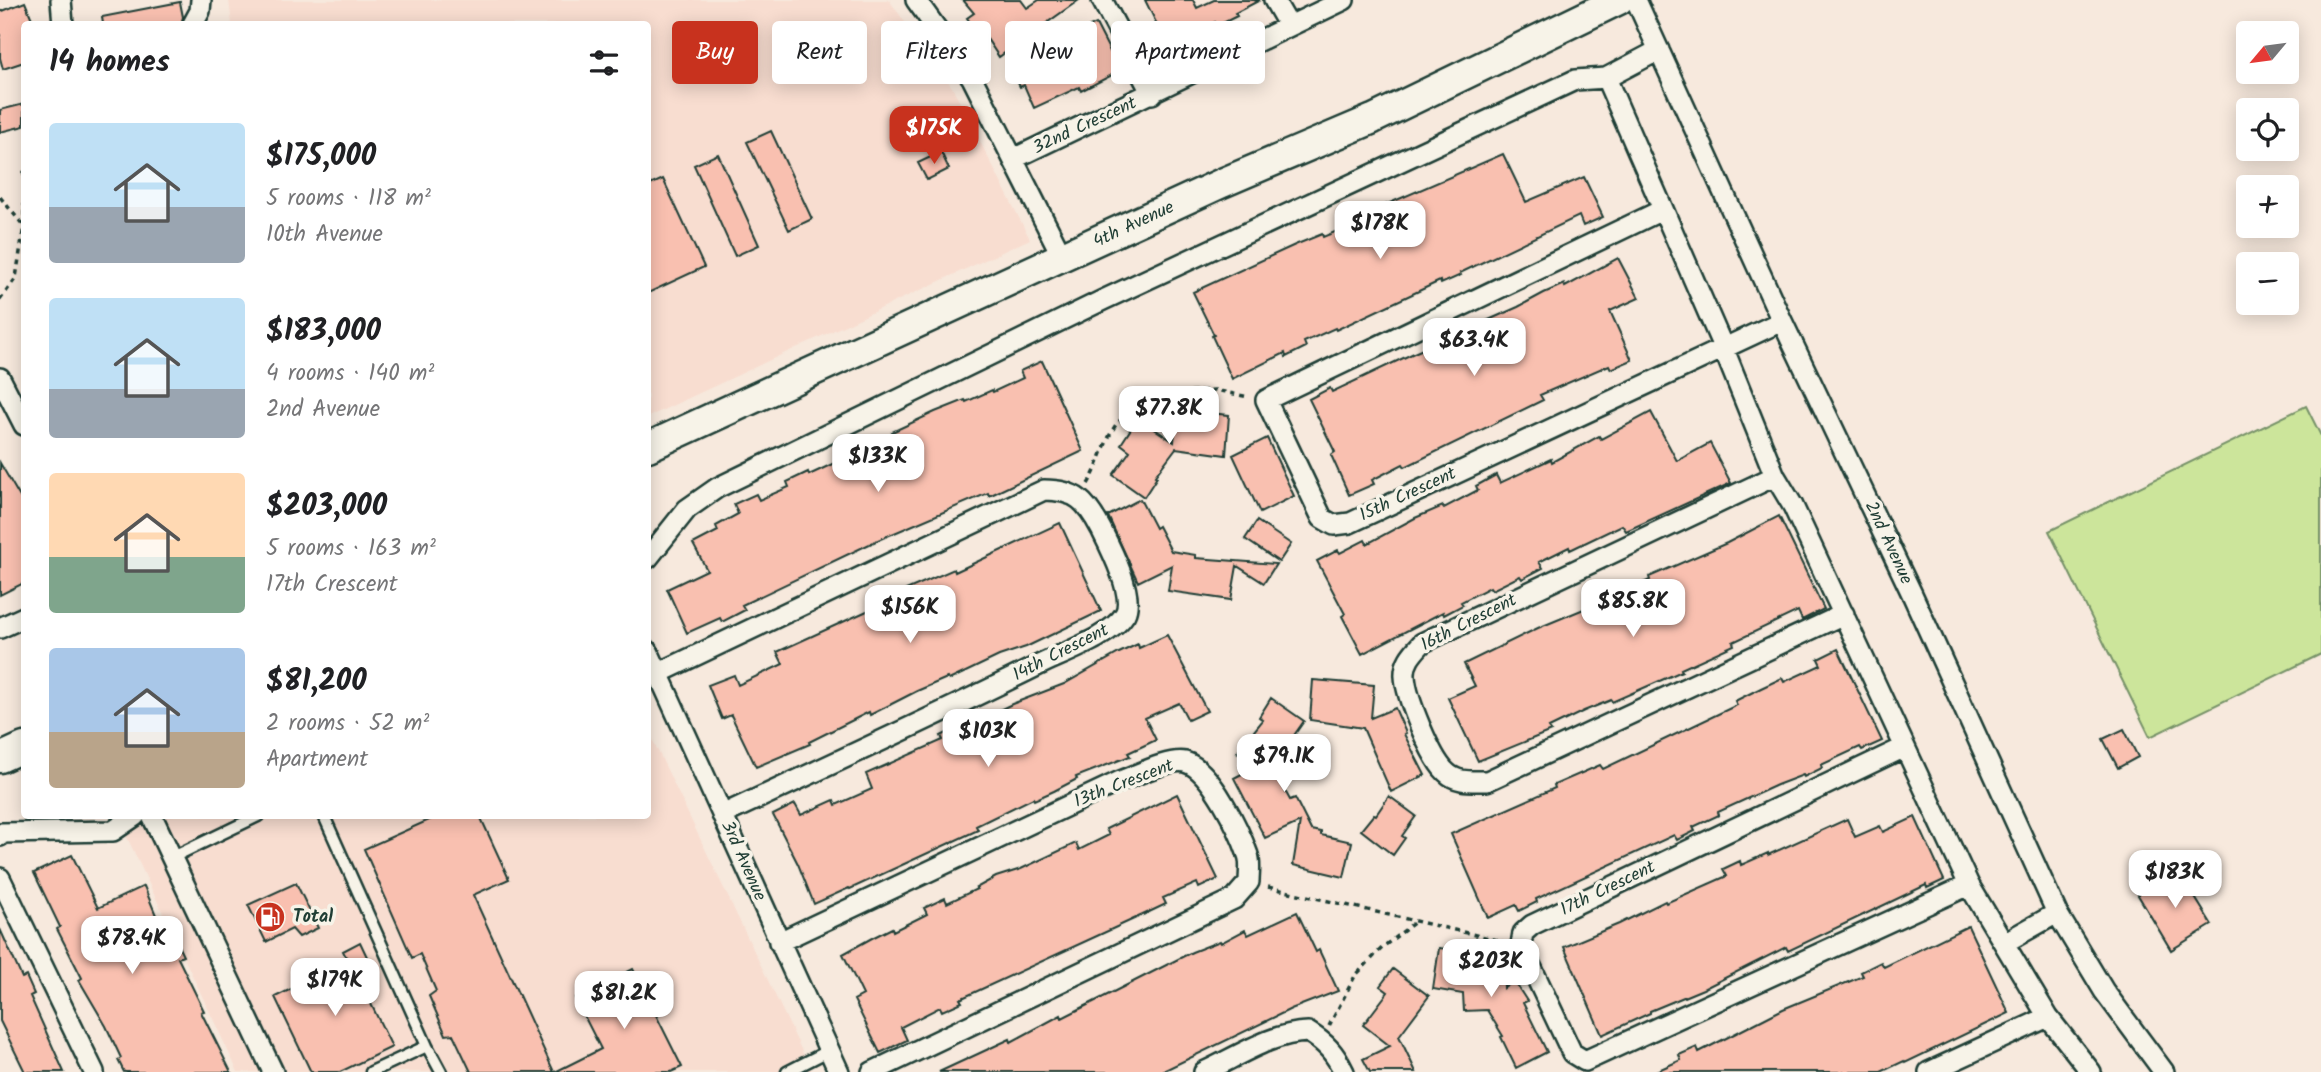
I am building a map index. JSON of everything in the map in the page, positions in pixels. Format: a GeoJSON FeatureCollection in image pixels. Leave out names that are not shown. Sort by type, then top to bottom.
{"type":"FeatureCollection","features":[{"type":"Feature","properties":{"kind":"street"},"geometry":{"type":"LineString","coordinates":[[61,0],[63,21]]}},
{"type":"Feature","properties":{"kind":"street"},"geometry":{"type":"LineString","coordinates":[[195,21],[200,11],[201,0]]}},
{"type":"Feature","properties":{"kind":"street"},"geometry":{"type":"LineString","coordinates":[[916,0],[972,78],[1063,258]]}},
{"type":"Feature","properties":{"kind":"street"},"geometry":{"type":"LineString","coordinates":[[1102,0],[1152,94]]}},
{"type":"Feature","properties":{"kind":"street"},"geometry":{"type":"LineString","coordinates":[[1274,0],[1289,26]]}},
{"type":"Feature","properties":{"kind":"street","name":"32nd Crescent"},"geometry":{"type":"LineString","coordinates":[[1013,159],[1344,0]]}},
{"type":"Feature","properties":{"kind":"street","name":"4th Avenue"},"geometry":{"type":"LineString","coordinates":[[651,446],[1222,183],[1373,119],[1619,0]]}},
{"type":"Feature","properties":{"kind":"street","name":"2nd Avenue"},"geometry":{"type":"LineString","coordinates":[[1636,0],[2057,913],[2104,991],[2164,1072]]}},
{"type":"Feature","properties":{"kind":"street"},"geometry":{"type":"LineString","coordinates":[[651,554],[687,509],[717,488],[1103,300],[1575,80],[1606,78],[1659,50]]}},
{"type":"Feature","properties":{"kind":"street"},"geometry":{"type":"LineString","coordinates":[[1606,78],[1723,347],[1775,476],[1793,506],[1969,885],[2048,1017],[2091,1072]]}},
{"type":"Feature","properties":{"kind":"street"},"geometry":{"type":"LineString","coordinates":[[1266,400],[1662,210]]}},
{"type":"Feature","properties":{"kind":"street","name":"15th Crescent"},"geometry":{"type":"LineString","coordinates":[[1266,400],[1322,518],[1334,525],[1350,523],[1782,321]]}},
{"type":"Feature","properties":{"kind":"street"},"geometry":{"type":"LineString","coordinates":[[0,378],[21,419]]}},
{"type":"Feature","properties":{"kind":"street","name":"16th Crescent"},"geometry":{"type":"LineString","coordinates":[[1775,476],[1422,643],[1409,657],[1405,675],[1409,694],[1433,755],[1447,773],[1463,782],[1487,781],[1844,614]]}},
{"type":"Feature","properties":{"kind":"street"},"geometry":{"type":"LineString","coordinates":[[657,674],[1044,490],[1065,490],[1079,498]]}},
{"type":"Feature","properties":{"kind":"street","name":"14th Crescent"},"geometry":{"type":"LineString","coordinates":[[722,816],[1092,640],[1114,626],[1126,612],[1127,594],[1100,527],[1079,498]]}},
{"type":"Feature","properties":{"kind":"street"},"geometry":{"type":"LineString","coordinates":[[0,628],[21,618]]}},
{"type":"Feature","properties":{"kind":"street","name":"3rd Avenue"},"geometry":{"type":"LineString","coordinates":[[651,659],[839,1072]]}},
{"type":"Feature","properties":{"kind":"street","name":"17th Crescent"},"geometry":{"type":"LineString","coordinates":[[1521,945],[1523,933],[1532,925],[1905,747]]}},
{"type":"Feature","properties":{"kind":"street"},"geometry":{"type":"LineString","coordinates":[[0,758],[21,748]]}},
{"type":"Feature","properties":{"kind":"street","name":"13th Crescent"},"geometry":{"type":"LineString","coordinates":[[779,942],[1118,782],[1176,761],[1188,763],[1198,771],[1209,781],[1223,803],[1249,858],[1249,882]]}},
{"type":"Feature","properties":{"kind":"street"},"geometry":{"type":"LineString","coordinates":[[0,836],[1,833],[113,831],[131,819]]}},
{"type":"Feature","properties":{"kind":"street"},"geometry":{"type":"LineString","coordinates":[[154,819],[273,1072]]}},
{"type":"Feature","properties":{"kind":"street"},"geometry":{"type":"LineString","coordinates":[[0,878],[94,1072]]}},
{"type":"Feature","properties":{"kind":"street"},"geometry":{"type":"LineString","coordinates":[[872,1072],[1226,904],[1249,882]]}},
{"type":"Feature","properties":{"kind":"street"},"geometry":{"type":"LineString","coordinates":[[1521,945],[1573,1053],[1585,1061],[1969,885]]}},
{"type":"Feature","properties":{"kind":"street"},"geometry":{"type":"LineString","coordinates":[[2004,943],[2057,913]]}},
{"type":"Feature","properties":{"kind":"street"},"geometry":{"type":"LineString","coordinates":[[1929,1072],[2048,1017]]}},
{"type":"Feature","properties":{"kind":"street"},"geometry":{"type":"LineString","coordinates":[[1204,1072],[1283,1036],[1308,1032],[1322,1040],[1335,1053],[1344,1072]]}},
{"type":"Feature","properties":{"kind":"lane"},"geometry":{"type":"LineString","coordinates":[[173,857],[252,819]]}},
{"type":"Feature","properties":{"kind":"lane"},"geometry":{"type":"LineString","coordinates":[[325,819],[441,1072]]}},
{"type":"Feature","properties":{"kind":"lane"},"geometry":{"type":"LineString","coordinates":[[371,1072],[427,1046]]}},
{"type":"Feature","properties":{"kind":"lane"},"geometry":{"type":"LineString","coordinates":[[787,1072],[828,1051]]}},
{"type":"Feature","properties":{"kind":"path"},"geometry":{"type":"LineString","coordinates":[[0,197],[21,222]]}},
{"type":"Feature","properties":{"kind":"path"},"geometry":{"type":"LineString","coordinates":[[0,300],[16,278],[21,246]]}},
{"type":"Feature","properties":{"kind":"path"},"geometry":{"type":"LineString","coordinates":[[1079,498],[1098,469],[1118,422],[1166,393],[1215,390],[1266,400]]}},
{"type":"Feature","properties":{"kind":"path"},"geometry":{"type":"LineString","coordinates":[[1249,882],[1521,945]]}},
{"type":"Feature","properties":{"kind":"path"},"geometry":{"type":"LineString","coordinates":[[1322,1040],[1355,976],[1384,946],[1415,922]]}},
{"type":"Feature","properties":{"kind":"shaded area"},"geometry":{"type":"Polygon","coordinates":[[[229,0],[889,0],[904,21],[881,21],[881,84],[950,84],[1030,239],[651,416],[651,21],[232,21],[229,0]]]}},
{"type":"Feature","properties":{"kind":"shaded area"},"geometry":{"type":"Polygon","coordinates":[[[651,736],[812,1072],[238,1072],[118,819],[651,819],[651,736]]]}},
{"type":"Feature","properties":{"kind":"green space"},"geometry":{"type":"Polygon","coordinates":[[[2306,406],[2321,436],[2321,654],[2150,737],[2049,531],[2306,406]]]}},
{"type":"Feature","properties":{"kind":"building"},"geometry":{"type":"Polygon","coordinates":[[[963,0],[1021,0],[1027,8],[1039,0],[1079,0],[1050,21],[1005,21],[1005,53],[999,57],[991,45],[991,21],[969,21],[967,18],[974,13],[963,0]]]}},
{"type":"Feature","properties":{"kind":"building"},"geometry":{"type":"Polygon","coordinates":[[[1145,0],[1193,0],[1197,8],[1214,0],[1260,0],[1235,13],[1237,16],[1227,21],[1155,21],[1145,0]]]}},
{"type":"Feature","properties":{"kind":"building"},"geometry":{"type":"Polygon","coordinates":[[[25,2],[33,21],[21,21],[21,63],[3,69],[0,58],[0,12],[25,2]]]}},
{"type":"Feature","properties":{"kind":"building"},"geometry":{"type":"Polygon","coordinates":[[[180,2],[183,17],[182,21],[103,21],[102,17],[180,2]]]}},
{"type":"Feature","properties":{"kind":"building"},"geometry":{"type":"Polygon","coordinates":[[[1097,26],[1111,53],[1111,76],[1097,83],[1097,26]]]}},
{"type":"Feature","properties":{"kind":"building"},"geometry":{"type":"Polygon","coordinates":[[[1018,84],[1095,84],[1081,91],[1079,87],[1034,108],[1024,85],[1020,87],[1018,84]]]}},
{"type":"Feature","properties":{"kind":"building"},"geometry":{"type":"Polygon","coordinates":[[[21,105],[21,127],[0,132],[0,110],[21,105]]]}},
{"type":"Feature","properties":{"kind":"building"},"geometry":{"type":"Polygon","coordinates":[[[771,131],[812,219],[789,230],[747,142],[771,131]]]}},
{"type":"Feature","properties":{"kind":"building"},"geometry":{"type":"Polygon","coordinates":[[[941,152],[949,169],[927,180],[918,163],[941,152]]]}},
{"type":"Feature","properties":{"kind":"building"},"geometry":{"type":"Polygon","coordinates":[[[718,154],[759,245],[735,256],[694,165],[718,154]]]}},
{"type":"Feature","properties":{"kind":"building"},"geometry":{"type":"Polygon","coordinates":[[[1503,154],[1526,202],[1584,177],[1603,217],[1583,226],[1579,216],[1460,273],[1461,275],[1441,284],[1440,281],[1336,330],[1335,328],[1304,342],[1306,347],[1286,357],[1285,353],[1232,379],[1193,292],[1295,245],[1357,223],[1355,218],[1503,154]]]}},
{"type":"Feature","properties":{"kind":"building"},"geometry":{"type":"Polygon","coordinates":[[[663,179],[704,267],[651,292],[651,185],[663,179]]]}},
{"type":"Feature","properties":{"kind":"building"},"geometry":{"type":"Polygon","coordinates":[[[1618,258],[1639,298],[1610,311],[1632,360],[1611,369],[1609,365],[1540,395],[1543,400],[1405,467],[1403,464],[1372,480],[1374,484],[1349,495],[1331,455],[1335,452],[1309,399],[1330,388],[1332,392],[1564,284],[1565,287],[1618,258]]]}},
{"type":"Feature","properties":{"kind":"building"},"geometry":{"type":"Polygon","coordinates":[[[1042,361],[1083,451],[989,496],[988,493],[878,540],[742,605],[745,610],[722,622],[720,618],[687,633],[667,589],[707,570],[693,544],[718,531],[716,526],[738,514],[734,504],[756,494],[759,500],[789,487],[787,482],[841,460],[839,455],[860,446],[862,450],[894,436],[892,432],[935,412],[992,390],[993,392],[1023,378],[1020,371],[1042,361]]]}},
{"type":"Feature","properties":{"kind":"building"},"geometry":{"type":"Polygon","coordinates":[[[1177,410],[1229,415],[1226,455],[1176,448],[1155,476],[1157,477],[1144,497],[1113,475],[1130,451],[1121,444],[1138,418],[1174,442],[1177,410]]]}},
{"type":"Feature","properties":{"kind":"building"},"geometry":{"type":"Polygon","coordinates":[[[1651,412],[1677,461],[1710,443],[1731,483],[1626,531],[1622,525],[1570,550],[1569,547],[1539,562],[1543,568],[1522,579],[1520,576],[1492,590],[1490,587],[1461,602],[1463,605],[1444,615],[1443,612],[1362,654],[1342,616],[1345,614],[1317,561],[1365,540],[1367,544],[1415,518],[1443,506],[1444,508],[1478,490],[1476,486],[1496,475],[1500,483],[1551,459],[1552,462],[1651,412]]]}},
{"type":"Feature","properties":{"kind":"building"},"geometry":{"type":"Polygon","coordinates":[[[1267,438],[1294,496],[1260,513],[1233,455],[1267,438]]]}},
{"type":"Feature","properties":{"kind":"building"},"geometry":{"type":"Polygon","coordinates":[[[0,463],[21,499],[21,584],[0,595],[0,463]]]}},
{"type":"Feature","properties":{"kind":"building"},"geometry":{"type":"Polygon","coordinates":[[[1140,499],[1171,551],[1196,555],[1196,558],[1276,564],[1264,583],[1237,566],[1231,600],[1168,591],[1172,565],[1138,582],[1108,516],[1140,499]]]}},
{"type":"Feature","properties":{"kind":"building"},"geometry":{"type":"Polygon","coordinates":[[[1779,516],[1824,609],[1802,620],[1798,611],[1733,642],[1734,645],[1681,669],[1682,671],[1612,702],[1611,700],[1584,711],[1549,728],[1551,731],[1478,761],[1448,698],[1475,686],[1464,664],[1538,628],[1596,604],[1594,600],[1615,591],[1616,595],[1650,580],[1649,577],[1727,543],[1779,516]]]}},
{"type":"Feature","properties":{"kind":"building"},"geometry":{"type":"Polygon","coordinates":[[[1257,521],[1291,544],[1279,562],[1245,539],[1257,521]]]}},
{"type":"Feature","properties":{"kind":"building"},"geometry":{"type":"Polygon","coordinates":[[[1060,523],[1101,611],[1026,647],[917,691],[870,715],[869,712],[809,742],[810,744],[756,767],[731,715],[722,719],[708,685],[734,675],[738,685],[783,664],[777,652],[878,606],[879,610],[909,597],[906,590],[954,569],[955,572],[1060,523]]]}},
{"type":"Feature","properties":{"kind":"building"},"geometry":{"type":"Polygon","coordinates":[[[1167,635],[1207,711],[1188,720],[1179,703],[1145,718],[1156,740],[1128,753],[1130,756],[1076,777],[1077,779],[1054,791],[1034,800],[1033,798],[976,826],[978,830],[814,904],[798,864],[773,815],[795,804],[801,815],[834,800],[836,805],[872,789],[866,774],[943,740],[941,736],[961,726],[962,728],[1012,704],[1064,684],[1138,644],[1139,648],[1167,635]]]}},
{"type":"Feature","properties":{"kind":"building"},"geometry":{"type":"Polygon","coordinates":[[[1838,649],[1882,741],[1862,750],[1860,747],[1821,765],[1822,768],[1804,777],[1803,775],[1777,785],[1718,812],[1719,815],[1693,827],[1695,831],[1677,840],[1674,835],[1536,899],[1537,902],[1519,911],[1516,905],[1488,918],[1451,834],[1600,765],[1603,769],[1737,705],[1735,701],[1782,678],[1784,682],[1821,665],[1818,659],[1838,649]]]}},
{"type":"Feature","properties":{"kind":"building"},"geometry":{"type":"Polygon","coordinates":[[[1313,680],[1374,685],[1371,718],[1395,708],[1406,733],[1404,734],[1425,775],[1391,792],[1363,728],[1310,720],[1313,680]]]}},
{"type":"Feature","properties":{"kind":"building"},"geometry":{"type":"Polygon","coordinates":[[[1271,698],[1304,721],[1272,767],[1290,800],[1295,798],[1311,830],[1352,842],[1344,877],[1293,865],[1300,822],[1265,838],[1234,778],[1255,767],[1237,752],[1263,720],[1259,717],[1271,698]]]}},
{"type":"Feature","properties":{"kind":"building"},"geometry":{"type":"Polygon","coordinates":[[[2124,729],[2138,757],[2118,768],[2103,739],[2124,729]]]}},
{"type":"Feature","properties":{"kind":"building"},"geometry":{"type":"Polygon","coordinates":[[[1177,794],[1218,879],[1199,888],[1197,883],[1163,898],[1166,904],[960,999],[962,1002],[942,1011],[940,1007],[901,1027],[907,1040],[880,1053],[854,1000],[863,995],[843,954],[892,928],[893,931],[927,914],[924,908],[945,898],[947,903],[996,877],[1021,869],[1076,843],[1079,850],[1109,835],[1106,829],[1177,794]]]}},
{"type":"Feature","properties":{"kind":"building"},"geometry":{"type":"Polygon","coordinates":[[[1389,796],[1416,816],[1393,855],[1361,830],[1389,796]]]}},
{"type":"Feature","properties":{"kind":"building"},"geometry":{"type":"Polygon","coordinates":[[[1915,817],[1944,880],[1927,888],[1926,885],[1788,951],[1786,947],[1602,1035],[1564,947],[1727,876],[1723,869],[1740,861],[1741,865],[1768,855],[1847,819],[1855,837],[1880,826],[1883,832],[1915,817]]]}},
{"type":"Feature","properties":{"kind":"building"},"geometry":{"type":"Polygon","coordinates":[[[431,819],[481,819],[509,879],[473,895],[554,1072],[471,1072],[453,1034],[446,1035],[429,996],[436,991],[420,954],[412,958],[364,849],[431,819]]]}},
{"type":"Feature","properties":{"kind":"building"},"geometry":{"type":"Polygon","coordinates":[[[72,855],[98,908],[144,886],[165,937],[172,933],[183,956],[178,958],[231,1072],[124,1072],[118,1060],[121,1058],[106,1026],[79,980],[82,978],[57,929],[60,927],[34,873],[72,855]]]}},
{"type":"Feature","properties":{"kind":"building"},"geometry":{"type":"Polygon","coordinates":[[[2178,870],[2212,925],[2171,950],[2138,895],[2178,870]]]}},
{"type":"Feature","properties":{"kind":"building"},"geometry":{"type":"Polygon","coordinates":[[[296,883],[318,928],[299,937],[292,929],[266,942],[248,905],[296,883]]]}},
{"type":"Feature","properties":{"kind":"building"},"geometry":{"type":"Polygon","coordinates":[[[1297,912],[1338,991],[1291,1009],[1161,1072],[939,1072],[1010,1039],[1011,1042],[1061,1015],[1062,1018],[1192,952],[1220,941],[1221,943],[1245,930],[1248,935],[1297,912]]]}},
{"type":"Feature","properties":{"kind":"building"},"geometry":{"type":"Polygon","coordinates":[[[1968,926],[2009,1013],[1905,1063],[1904,1061],[1881,1072],[1654,1072],[1681,1060],[1679,1055],[1697,1047],[1699,1052],[1783,1009],[1863,976],[1861,972],[1881,962],[1884,967],[1968,926]]]}},
{"type":"Feature","properties":{"kind":"building"},"geometry":{"type":"Polygon","coordinates":[[[0,929],[22,978],[26,976],[34,994],[30,996],[64,1072],[25,1072],[0,1021],[0,929]]]}},
{"type":"Feature","properties":{"kind":"building"},"geometry":{"type":"Polygon","coordinates":[[[360,942],[369,961],[354,969],[392,1047],[340,1072],[311,1072],[275,997],[348,961],[343,951],[360,942]]]}},
{"type":"Feature","properties":{"kind":"building"},"geometry":{"type":"Polygon","coordinates":[[[1439,948],[1461,951],[1460,956],[1503,955],[1504,988],[1514,981],[1527,1001],[1523,1003],[1547,1052],[1516,1068],[1501,1037],[1503,1036],[1487,1010],[1464,1011],[1463,994],[1433,989],[1439,948]]]}},
{"type":"Feature","properties":{"kind":"building"},"geometry":{"type":"Polygon","coordinates":[[[633,969],[682,1067],[671,1072],[555,1072],[601,1049],[575,998],[633,969]]]}},
{"type":"Feature","properties":{"kind":"building"},"geometry":{"type":"Polygon","coordinates":[[[1393,969],[1429,996],[1399,1036],[1416,1072],[1370,1072],[1363,1059],[1390,1046],[1363,1025],[1388,992],[1380,986],[1393,969]]]}},
{"type":"Feature","properties":{"kind":"place","name":"Total"},"geometry":{"type":"Point","coordinates":[270,917]}}]}
